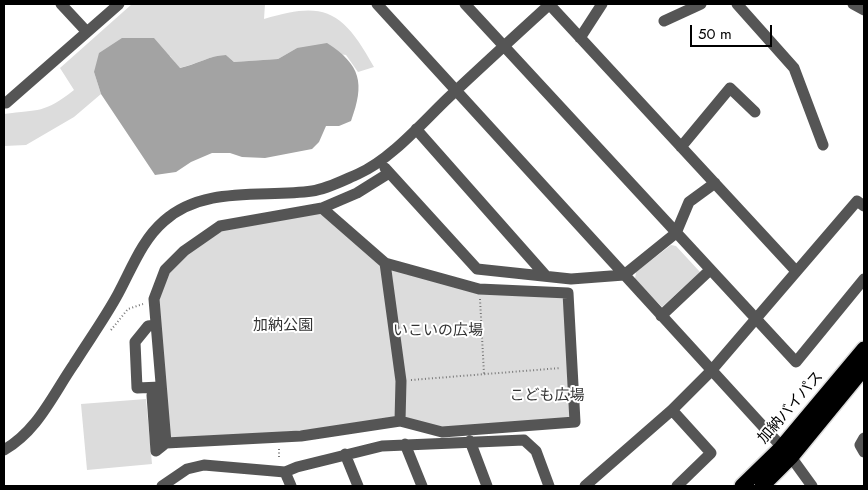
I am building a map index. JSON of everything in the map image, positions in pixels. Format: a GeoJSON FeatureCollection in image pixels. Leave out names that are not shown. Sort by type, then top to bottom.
{"type":"FeatureCollection","features":[{"type":"Feature","properties":{"kind":"highway","name":"加納バイパス"},"geometry":{"type":"LineString","coordinates":[[762,486],[864,349]]}},
{"type":"Feature","properties":{"kind":"highway","name":"加納バイパス"},"geometry":{"type":"LineString","coordinates":[[742,486],[786,453],[864,368]]}},
{"type":"Feature","properties":{"kind":"street"},"geometry":{"type":"LineString","coordinates":[[61,4],[87,32]]}},
{"type":"Feature","properties":{"kind":"street"},"geometry":{"type":"LineString","coordinates":[[4,102],[6,104],[119,4]]}},
{"type":"Feature","properties":{"kind":"street"},"geometry":{"type":"LineString","coordinates":[[377,4],[786,453],[812,486]]}},
{"type":"Feature","properties":{"kind":"street"},"geometry":{"type":"LineString","coordinates":[[465,4],[796,362],[864,279]]}},
{"type":"Feature","properties":{"kind":"street"},"geometry":{"type":"LineString","coordinates":[[4,450],[18,442],[45,412],[55,392],[106,316],[148,238],[163,221],[178,209],[194,202],[215,197],[314,191],[360,173],[379,161],[416,129],[549,4],[795,270]]}},
{"type":"Feature","properties":{"kind":"street"},"geometry":{"type":"LineString","coordinates":[[580,38],[602,4]]}},
{"type":"Feature","properties":{"kind":"street"},"geometry":{"type":"LineString","coordinates":[[664,21],[702,4]]}},
{"type":"Feature","properties":{"kind":"street"},"geometry":{"type":"LineString","coordinates":[[738,4],[794,68],[823,145]]}},
{"type":"Feature","properties":{"kind":"street"},"geometry":{"type":"LineString","coordinates":[[853,4],[864,10]]}},
{"type":"Feature","properties":{"kind":"street"},"geometry":{"type":"LineString","coordinates":[[682,147],[730,88],[755,112]]}},
{"type":"Feature","properties":{"kind":"street"},"geometry":{"type":"LineString","coordinates":[[416,129],[546,276]]}},
{"type":"Feature","properties":{"kind":"street"},"geometry":{"type":"LineString","coordinates":[[379,161],[477,268],[571,280],[624,275],[676,233],[689,202],[715,183]]}},
{"type":"Feature","properties":{"kind":"street"},"geometry":{"type":"LineString","coordinates":[[160,430],[161,387],[154,299],[165,270],[184,251],[220,226],[322,208],[357,193],[389,173]]}},
{"type":"Feature","properties":{"kind":"street"},"geometry":{"type":"LineString","coordinates":[[584,486],[672,410],[711,371],[795,270],[857,200],[864,206]]}},
{"type":"Feature","properties":{"kind":"street"},"geometry":{"type":"LineString","coordinates":[[152,395],[160,430],[166,443],[300,436],[400,421],[442,432],[575,422],[568,293],[479,289],[386,263],[322,208]]}},
{"type":"Feature","properties":{"kind":"street"},"geometry":{"type":"LineString","coordinates":[[386,263],[401,381],[400,421]]}},
{"type":"Feature","properties":{"kind":"street"},"geometry":{"type":"LineString","coordinates":[[661,316],[710,270]]}},
{"type":"Feature","properties":{"kind":"street"},"geometry":{"type":"LineString","coordinates":[[156,325],[148,326],[135,342],[137,388],[161,387]]}},
{"type":"Feature","properties":{"kind":"street"},"geometry":{"type":"LineString","coordinates":[[672,410],[711,453],[677,486]]}},
{"type":"Feature","properties":{"kind":"street"},"geometry":{"type":"LineString","coordinates":[[864,438],[860,445],[864,452]]}},
{"type":"Feature","properties":{"kind":"street"},"geometry":{"type":"LineString","coordinates":[[162,486],[187,469],[204,465],[282,472],[345,454],[382,446],[524,440],[536,451],[549,486]]}},
{"type":"Feature","properties":{"kind":"street"},"geometry":{"type":"LineString","coordinates":[[470,441],[488,486]]}},
{"type":"Feature","properties":{"kind":"street"},"geometry":{"type":"LineString","coordinates":[[406,444],[422,486]]}},
{"type":"Feature","properties":{"kind":"street"},"geometry":{"type":"LineString","coordinates":[[345,454],[358,486]]}},
{"type":"Feature","properties":{"kind":"street"},"geometry":{"type":"LineString","coordinates":[[282,472],[291,486]]}},
{"type":"Feature","properties":{"kind":"path"},"geometry":{"type":"LineString","coordinates":[[479,289],[484,374]]}},
{"type":"Feature","properties":{"kind":"path"},"geometry":{"type":"LineString","coordinates":[[111,330],[128,309],[154,299]]}},
{"type":"Feature","properties":{"kind":"path"},"geometry":{"type":"LineString","coordinates":[[401,381],[573,367]]}},
{"type":"Feature","properties":{"kind":"path"},"geometry":{"type":"LineString","coordinates":[[279,437],[282,472]]}},
{"type":"Feature","properties":{"kind":"green space"},"geometry":{"type":"Polygon","coordinates":[[[132,4],[265,4],[264,19],[285,13],[317,11],[330,15],[342,22],[363,48],[374,67],[358,72],[346,55],[297,48],[278,59],[234,62],[226,55],[220,55],[179,68],[170,56],[94,72],[101,94],[74,117],[26,145],[4,146],[4,114],[34,111],[48,107],[74,90],[60,68],[132,4]]]}},
{"type":"Feature","properties":{"kind":"green space","name":"加納公園"},"geometry":{"type":"Polygon","coordinates":[[[322,208],[377,255],[479,289],[568,293],[575,422],[442,432],[400,421],[166,443],[154,299],[165,270],[220,226],[322,208]]]}},
{"type":"Feature","properties":{"kind":"green space"},"geometry":{"type":"Polygon","coordinates":[[[671,245],[676,246],[700,272],[662,307],[635,279],[636,272],[671,245]]]}},
{"type":"Feature","properties":{"kind":"green space"},"geometry":{"type":"Polygon","coordinates":[[[146,399],[152,464],[87,470],[81,404],[146,399]]]}},
{"type":"Feature","properties":{"kind":"shaded area"},"geometry":{"type":"Polygon","coordinates":[[[122,38],[154,38],[180,68],[220,55],[226,55],[234,62],[278,59],[297,48],[327,43],[347,59],[357,76],[359,85],[358,96],[351,121],[339,126],[326,126],[319,142],[312,149],[265,158],[242,157],[230,153],[212,153],[191,162],[176,172],[155,175],[101,94],[94,72],[99,53],[122,38]]]}},
{"type":"Feature","properties":{"kind":"park label","name":"いこいの広場"},"geometry":{"type":"Point","coordinates":[438,331]}},
{"type":"Feature","properties":{"kind":"park label","name":"こども広場"},"geometry":{"type":"Point","coordinates":[547,396]}}]}
